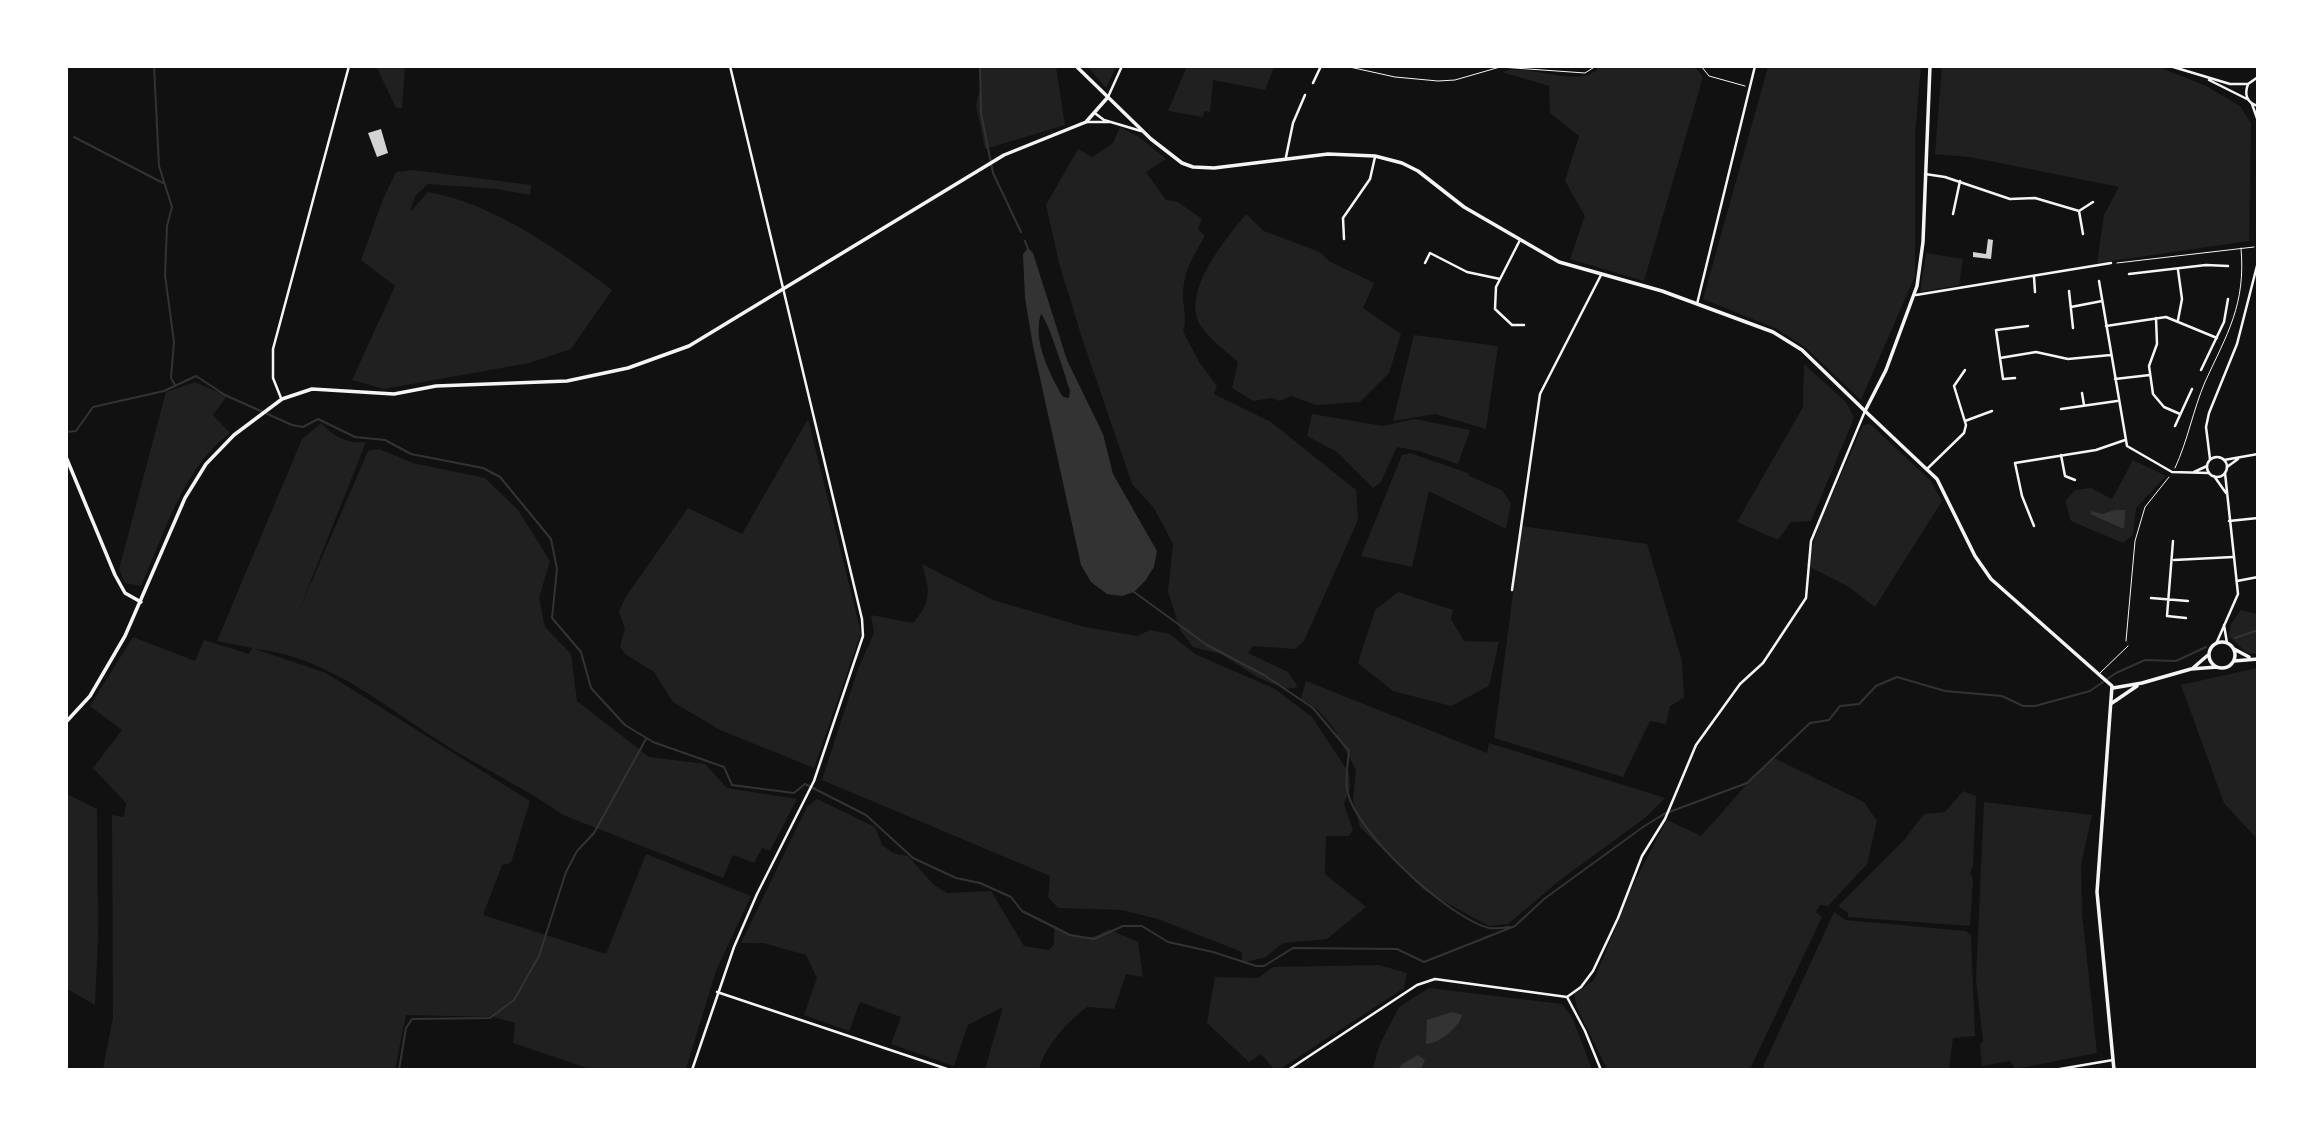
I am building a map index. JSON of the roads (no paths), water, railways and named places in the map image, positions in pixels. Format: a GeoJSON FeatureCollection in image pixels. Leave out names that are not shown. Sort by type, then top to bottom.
{"type":"FeatureCollection","features":[{"type":"Feature","properties":{"kind":"main road"},"geometry":{"type":"LineString","coordinates":[[1076,66],[1163,149],[1193,167],[1228,167],[1286,157],[1328,154],[1375,156],[1402,163],[1418,171],[1464,207],[1559,262],[1662,291],[1773,332],[1818,365],[1937,479],[1975,556],[1991,579],[2101,674],[2112,687],[2098,892],[2114,1069]]}},
{"type":"Feature","properties":{"kind":"main road"},"geometry":{"type":"LineString","coordinates":[[1865,411],[1886,370],[1916,295],[1923,242],[1930,66]]}},
{"type":"Feature","properties":{"kind":"main road"},"geometry":{"type":"LineString","coordinates":[[66,722],[90,696],[141,603],[185,498],[206,464],[234,435],[282,399],[312,389],[394,394],[436,386],[567,381],[628,368],[689,346],[994,162],[1086,122],[1096,114],[1108,97]]}},
{"type":"Feature","properties":{"kind":"main road"},"geometry":{"type":"LineString","coordinates":[[66,457],[120,585],[130,598],[141,603]]}},
{"type":"Feature","properties":{"kind":"main road"},"geometry":{"type":"LineString","coordinates":[[2191,669],[2216,644],[2227,643],[2233,649],[2258,659]]}},
{"type":"Feature","properties":{"kind":"main road"},"geometry":{"type":"LineString","coordinates":[[2233,649],[2234,662]]}},
{"type":"Feature","properties":{"kind":"main road"},"geometry":{"type":"LineString","coordinates":[[2210,652],[2211,661],[2217,667]]}},
{"type":"Feature","properties":{"kind":"main road"},"geometry":{"type":"LineString","coordinates":[[2112,687],[2142,683],[2191,669],[2228,667],[2234,662],[2251,658]]}},
{"type":"Feature","properties":{"kind":"main road"},"geometry":{"type":"LineString","coordinates":[[2112,703],[2124,692],[2142,683]]}},
{"type":"Feature","properties":{"kind":"street"},"geometry":{"type":"LineString","coordinates":[[282,399],[273,378],[273,349],[349,66]]}},
{"type":"Feature","properties":{"kind":"street"},"geometry":{"type":"LineString","coordinates":[[692,1069],[716,992],[757,894],[813,784],[863,636],[862,619],[730,66]]}},
{"type":"Feature","properties":{"kind":"street"},"geometry":{"type":"LineString","coordinates":[[1108,97],[1122,66]]}},
{"type":"Feature","properties":{"kind":"street"},"geometry":{"type":"LineString","coordinates":[[1313,83],[1321,66]]}},
{"type":"Feature","properties":{"kind":"street"},"geometry":{"type":"LineString","coordinates":[[1697,304],[1755,66]]}},
{"type":"Feature","properties":{"kind":"street"},"geometry":{"type":"LineString","coordinates":[[2170,66],[2230,84],[2248,85]]}},
{"type":"Feature","properties":{"kind":"street"},"geometry":{"type":"LineString","coordinates":[[2201,76],[2247,99],[2252,104],[2258,121]]}},
{"type":"Feature","properties":{"kind":"street"},"geometry":{"type":"LineString","coordinates":[[2247,99],[2248,85],[2257,77]]}},
{"type":"Feature","properties":{"kind":"street"},"geometry":{"type":"LineString","coordinates":[[1286,157],[1293,123],[1306,95]]}},
{"type":"Feature","properties":{"kind":"street"},"geometry":{"type":"LineString","coordinates":[[2252,104],[2258,106]]}},
{"type":"Feature","properties":{"kind":"street"},"geometry":{"type":"LineString","coordinates":[[1096,114],[1147,135]]}},
{"type":"Feature","properties":{"kind":"street"},"geometry":{"type":"LineString","coordinates":[[1086,122],[1112,122]]}},
{"type":"Feature","properties":{"kind":"street"},"geometry":{"type":"LineString","coordinates":[[1344,239],[1343,218],[1370,180],[1375,156]]}},
{"type":"Feature","properties":{"kind":"street"},"geometry":{"type":"LineString","coordinates":[[1925,174],[1960,181],[1994,195],[2017,200],[2035,198],[2079,211],[2093,202]]}},
{"type":"Feature","properties":{"kind":"street"},"geometry":{"type":"LineString","coordinates":[[1953,214],[1960,181]]}},
{"type":"Feature","properties":{"kind":"street"},"geometry":{"type":"LineString","coordinates":[[2079,211],[2083,234]]}},
{"type":"Feature","properties":{"kind":"street"},"geometry":{"type":"LineString","coordinates":[[1520,240],[1496,287],[1496,309],[1512,325],[1524,326]]}},
{"type":"Feature","properties":{"kind":"street"},"geometry":{"type":"LineString","coordinates":[[1425,263],[1430,253],[1467,272],[1500,279]]}},
{"type":"Feature","properties":{"kind":"street"},"geometry":{"type":"LineString","coordinates":[[2209,473],[2207,466],[2210,444],[2206,427],[2208,413],[2237,344],[2258,262]]}},
{"type":"Feature","properties":{"kind":"street"},"geometry":{"type":"LineString","coordinates":[[1916,295],[2112,263]]}},
{"type":"Feature","properties":{"kind":"street"},"geometry":{"type":"LineString","coordinates":[[2129,274],[2206,265],[2228,266]]}},
{"type":"Feature","properties":{"kind":"street"},"geometry":{"type":"LineString","coordinates":[[2178,270],[2182,299],[2178,320]]}},
{"type":"Feature","properties":{"kind":"street"},"geometry":{"type":"LineString","coordinates":[[1512,590],[1540,394],[1601,275]]}},
{"type":"Feature","properties":{"kind":"street"},"geometry":{"type":"LineString","coordinates":[[2034,276],[2035,292]]}},
{"type":"Feature","properties":{"kind":"street"},"geometry":{"type":"LineString","coordinates":[[2099,281],[2125,440],[2131,450],[2168,470],[2209,473],[2226,493]]}},
{"type":"Feature","properties":{"kind":"street"},"geometry":{"type":"LineString","coordinates":[[2069,291],[2073,328]]}},
{"type":"Feature","properties":{"kind":"street"},"geometry":{"type":"LineString","coordinates":[[2202,370],[2224,322],[2228,299]]}},
{"type":"Feature","properties":{"kind":"street"},"geometry":{"type":"LineString","coordinates":[[2070,307],[2102,301]]}},
{"type":"Feature","properties":{"kind":"street"},"geometry":{"type":"LineString","coordinates":[[2156,318],[2157,344],[2149,363],[2154,397],[2164,407],[2180,414]]}},
{"type":"Feature","properties":{"kind":"street"},"geometry":{"type":"LineString","coordinates":[[2106,326],[2156,318],[2178,320],[2217,338]]}},
{"type":"Feature","properties":{"kind":"street"},"geometry":{"type":"LineString","coordinates":[[2015,378],[2003,379],[1996,330],[2028,326]]}},
{"type":"Feature","properties":{"kind":"street"},"geometry":{"type":"LineString","coordinates":[[2000,358],[2041,352],[2068,359],[2111,355]]}},
{"type":"Feature","properties":{"kind":"street"},"geometry":{"type":"LineString","coordinates":[[1927,470],[1964,433],[1965,421],[1954,394],[1954,386],[1965,370]]}},
{"type":"Feature","properties":{"kind":"street"},"geometry":{"type":"LineString","coordinates":[[2115,379],[2150,375]]}},
{"type":"Feature","properties":{"kind":"street"},"geometry":{"type":"LineString","coordinates":[[2175,426],[2192,389]]}},
{"type":"Feature","properties":{"kind":"street"},"geometry":{"type":"LineString","coordinates":[[2082,393],[2084,405]]}},
{"type":"Feature","properties":{"kind":"street"},"geometry":{"type":"LineString","coordinates":[[2061,409],[2118,401]]}},
{"type":"Feature","properties":{"kind":"street"},"geometry":{"type":"LineString","coordinates":[[1288,1069],[1417,985],[1435,979],[1567,997],[1581,987],[1593,971],[1618,918],[1642,856],[1665,819],[1696,745],[1740,684],[1763,663],[1806,598],[1811,541],[1865,411]]}},
{"type":"Feature","properties":{"kind":"street"},"geometry":{"type":"LineString","coordinates":[[1965,421],[1992,411]]}},
{"type":"Feature","properties":{"kind":"street"},"geometry":{"type":"LineString","coordinates":[[2034,526],[2022,496],[2015,463],[2096,450],[2125,440]]}},
{"type":"Feature","properties":{"kind":"street"},"geometry":{"type":"LineString","coordinates":[[2210,444],[2227,467]]}},
{"type":"Feature","properties":{"kind":"street"},"geometry":{"type":"LineString","coordinates":[[2224,460],[2258,454]]}},
{"type":"Feature","properties":{"kind":"street"},"geometry":{"type":"LineString","coordinates":[[2061,455],[2065,476],[2075,480]]}},
{"type":"Feature","properties":{"kind":"street"},"geometry":{"type":"LineString","coordinates":[[2210,459],[2217,456]]}},
{"type":"Feature","properties":{"kind":"street"},"geometry":{"type":"LineString","coordinates":[[2216,644],[2237,600],[2225,473],[2227,467],[2241,457]]}},
{"type":"Feature","properties":{"kind":"street"},"geometry":{"type":"LineString","coordinates":[[2194,472],[2207,466]]}},
{"type":"Feature","properties":{"kind":"street"},"geometry":{"type":"LineString","coordinates":[[2214,476],[2225,473]]}},
{"type":"Feature","properties":{"kind":"street"},"geometry":{"type":"LineString","coordinates":[[2229,521],[2258,518]]}},
{"type":"Feature","properties":{"kind":"street"},"geometry":{"type":"LineString","coordinates":[[2172,541],[2174,559],[2167,616],[2186,618]]}},
{"type":"Feature","properties":{"kind":"street"},"geometry":{"type":"LineString","coordinates":[[2174,559],[2233,557]]}},
{"type":"Feature","properties":{"kind":"street"},"geometry":{"type":"LineString","coordinates":[[2237,581],[2258,577]]}},
{"type":"Feature","properties":{"kind":"street"},"geometry":{"type":"LineString","coordinates":[[2151,598],[2188,601]]}},
{"type":"Feature","properties":{"kind":"street"},"geometry":{"type":"LineString","coordinates":[[2224,625],[2227,643]]}},
{"type":"Feature","properties":{"kind":"street"},"geometry":{"type":"LineString","coordinates":[[716,992],[950,1069]]}},
{"type":"Feature","properties":{"kind":"street"},"geometry":{"type":"LineString","coordinates":[[1567,997],[1586,1031],[1601,1069]]}},
{"type":"Feature","properties":{"kind":"street"},"geometry":{"type":"LineString","coordinates":[[2054,1069],[2113,1060]]}},
{"type":"Feature","properties":{"kind":"lane"},"geometry":{"type":"LineString","coordinates":[[2101,674],[2128,646]]}},
{"type":"Feature","properties":{"kind":"waterway"},"geometry":{"type":"LineString","coordinates":[[154,66],[159,166],[172,207],[167,226],[165,275],[174,342],[171,378],[175,385]]}},
{"type":"Feature","properties":{"kind":"waterway"},"geometry":{"type":"LineString","coordinates":[[980,66],[981,113],[993,173],[1021,232]]}},
{"type":"Feature","properties":{"kind":"waterway"},"geometry":{"type":"LineString","coordinates":[[74,137],[163,183]]}},
{"type":"Feature","properties":{"kind":"waterway"},"geometry":{"type":"LineString","coordinates":[[1025,241],[1028,249]]}},
{"type":"Feature","properties":{"kind":"waterway"},"geometry":{"type":"LineString","coordinates":[[66,432],[76,431],[93,407],[164,391],[196,376],[225,395],[292,425],[303,427],[318,419],[355,437],[385,440],[411,454],[483,468],[500,477],[551,539],[557,569],[552,618],[581,652],[591,688],[625,725],[653,742],[724,767],[732,785],[794,793],[805,784],[866,815],[913,858],[956,878],[980,883],[1011,897],[1022,911],[1070,935],[1094,939],[1123,926],[1142,926],[1168,942],[1213,952],[1256,966],[1264,966],[1293,948],[1397,949],[1424,962],[1515,926],[1544,899],[1643,827],[1664,814],[1747,783],[1810,723],[1829,720],[1840,706],[1859,704],[1876,686],[1897,677],[1945,691],[2002,696],[2023,706],[2035,706],[2090,691],[2116,673],[2145,660],[2176,661],[2206,647]]}},
{"type":"Feature","properties":{"kind":"waterway"},"geometry":{"type":"LineString","coordinates":[[1134,592],[1207,645],[1264,675],[1313,708],[1349,751],[1346,784],[1353,807],[1384,849],[1428,891],[1451,908],[1489,928],[1510,927]]}},
{"type":"Feature","properties":{"kind":"waterway"},"geometry":{"type":"LineString","coordinates":[[2235,638],[2258,630]]}},
{"type":"Feature","properties":{"kind":"waterway"},"geometry":{"type":"LineString","coordinates":[[399,1070],[406,1028],[412,1019],[490,1018],[514,1000],[539,956],[566,872],[577,851],[594,833],[646,739]]}}]}
